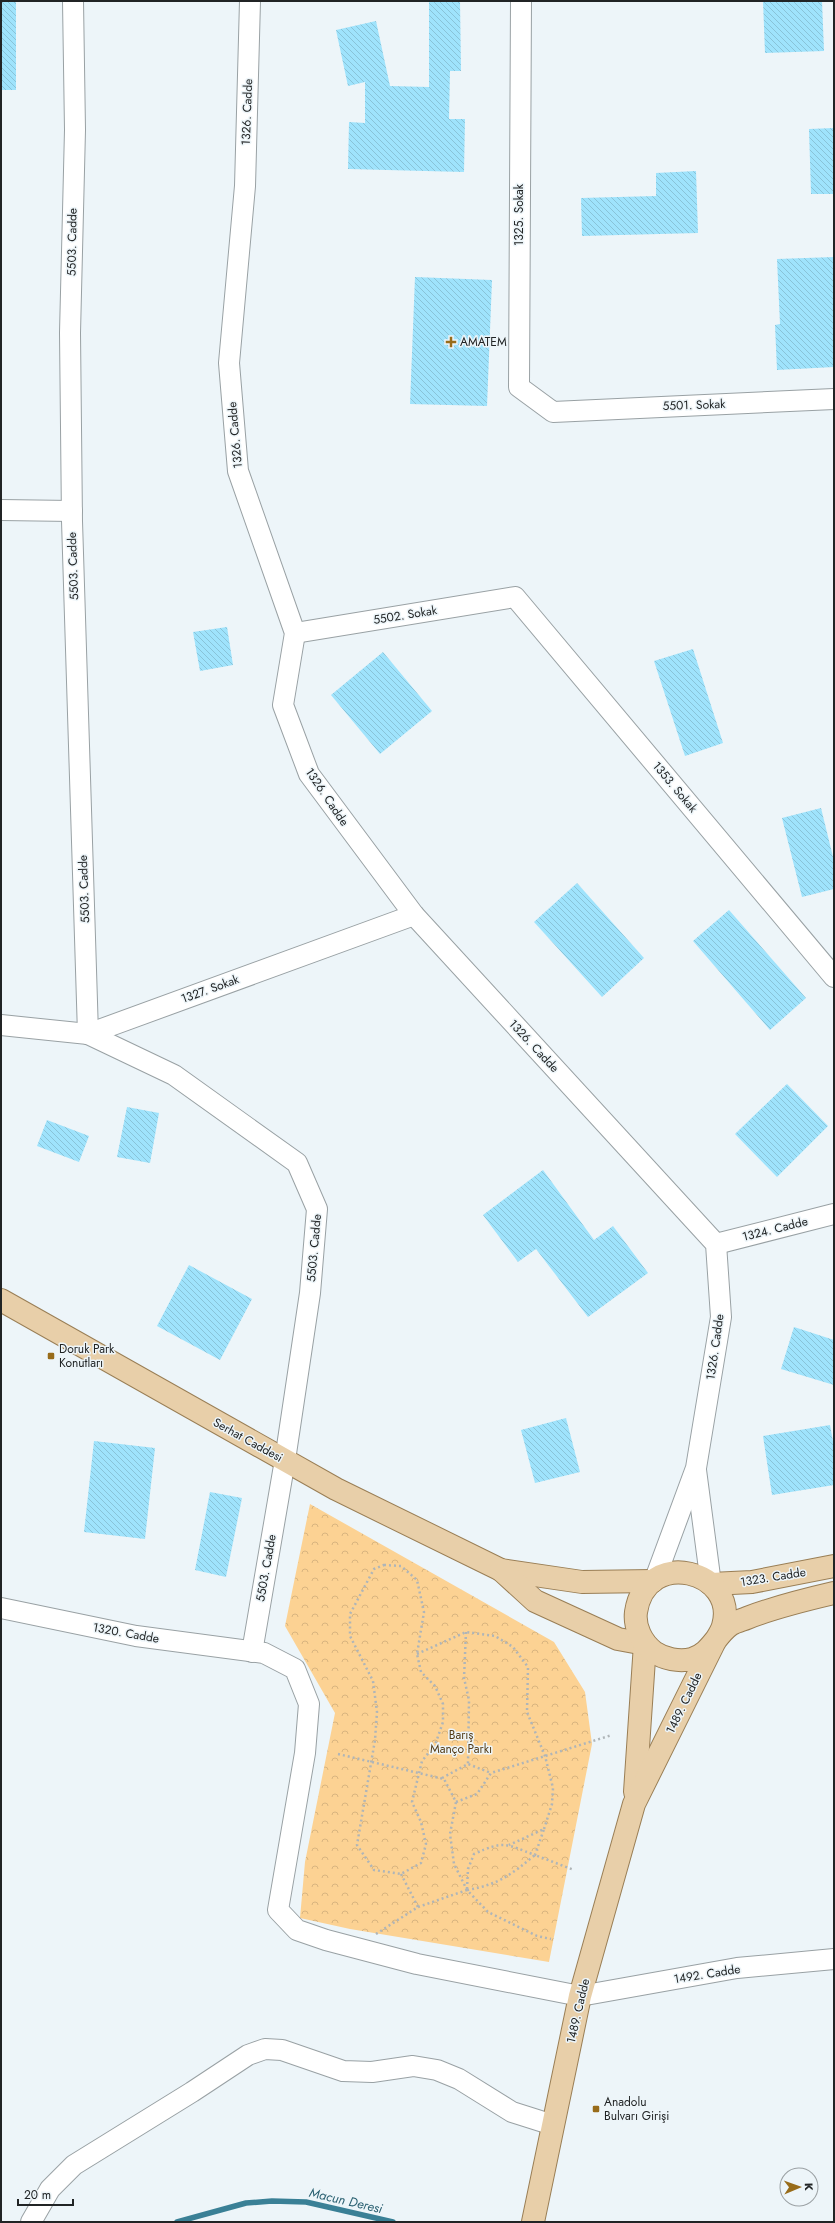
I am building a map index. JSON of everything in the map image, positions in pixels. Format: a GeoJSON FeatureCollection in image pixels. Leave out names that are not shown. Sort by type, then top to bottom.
{"type":"FeatureCollection","features":[{"type":"Feature","properties":{"kind":"main road","name":"Serhat Caddesi"},"geometry":{"type":"LineString","coordinates":[[1,1300],[336,1489],[501,1570]]}},
{"type":"Feature","properties":{"kind":"main road","name":"1323. Cadde"},"geometry":{"type":"LineString","coordinates":[[711,1584],[752,1582],[834,1566]]}},
{"type":"Feature","properties":{"kind":"main road"},"geometry":{"type":"LineString","coordinates":[[501,1570],[582,1582],[654,1580]]}},
{"type":"Feature","properties":{"kind":"main road"},"geometry":{"type":"LineString","coordinates":[[501,1570],[535,1601],[618,1639],[645,1644]]}},
{"type":"Feature","properties":{"kind":"main road"},"geometry":{"type":"LineString","coordinates":[[713,1645],[723,1627],[724,1618],[721,1599],[711,1584],[697,1575],[683,1571],[668,1573],[654,1580],[643,1590],[638,1602],[636,1616],[638,1629],[645,1644],[666,1658],[679,1660],[692,1659],[703,1654],[713,1645],[730,1625],[760,1613],[834,1593]]}},
{"type":"Feature","properties":{"kind":"main road","name":"1489. Cadde"},"geometry":{"type":"LineString","coordinates":[[634,1804],[645,1644]]}},
{"type":"Feature","properties":{"kind":"main road","name":"1489. Cadde"},"geometry":{"type":"LineString","coordinates":[[533,2222],[580,1996],[634,1804],[713,1645]]}},
{"type":"Feature","properties":{"kind":"street","name":"5503. Cadde"},"geometry":{"type":"LineString","coordinates":[[73,1],[74,130],[70,333],[72,511],[88,1034],[174,1075],[298,1163],[318,1209],[310,1293],[252,1652]]}},
{"type":"Feature","properties":{"kind":"street","name":"1326. Cadde"},"geometry":{"type":"LineString","coordinates":[[250,1],[245,186],[229,363],[238,471],[295,633],[283,705],[309,774],[414,915],[716,1244],[721,1317],[696,1468]]}},
{"type":"Feature","properties":{"kind":"street","name":"1325. Sokak"},"geometry":{"type":"LineString","coordinates":[[521,1],[519,387],[553,412]]}},
{"type":"Feature","properties":{"kind":"street","name":"5501. Sokak"},"geometry":{"type":"LineString","coordinates":[[553,412],[834,399]]}},
{"type":"Feature","properties":{"kind":"street"},"geometry":{"type":"LineString","coordinates":[[1,510],[72,511]]}},
{"type":"Feature","properties":{"kind":"street","name":"5502. Sokak"},"geometry":{"type":"LineString","coordinates":[[295,633],[515,597]]}},
{"type":"Feature","properties":{"kind":"street","name":"1353. Sokak"},"geometry":{"type":"LineString","coordinates":[[515,597],[834,976]]}},
{"type":"Feature","properties":{"kind":"street","name":"1327. Sokak"},"geometry":{"type":"LineString","coordinates":[[1,1025],[88,1034],[414,915]]}},
{"type":"Feature","properties":{"kind":"street","name":"1324. Cadde"},"geometry":{"type":"LineString","coordinates":[[716,1244],[834,1214]]}},
{"type":"Feature","properties":{"kind":"street"},"geometry":{"type":"LineString","coordinates":[[654,1580],[696,1468]]}},
{"type":"Feature","properties":{"kind":"street"},"geometry":{"type":"LineString","coordinates":[[696,1468],[711,1584]]}},
{"type":"Feature","properties":{"kind":"street","name":"1320. Cadde"},"geometry":{"type":"LineString","coordinates":[[1,1608],[136,1636],[264,1653],[295,1670],[309,1704],[305,1753],[278,1910],[297,1930],[359,1949]]}},
{"type":"Feature","properties":{"kind":"street"},"geometry":{"type":"LineString","coordinates":[[359,1949],[417,1964],[580,1996]]}},
{"type":"Feature","properties":{"kind":"street","name":"1492. Cadde"},"geometry":{"type":"LineString","coordinates":[[580,1996],[737,1968],[834,1959]]}},
{"type":"Feature","properties":{"kind":"street"},"geometry":{"type":"LineString","coordinates":[[31,2222],[50,2189],[74,2165],[192,2092],[248,2055],[266,2049],[282,2050],[350,2072],[372,2072],[413,2066],[437,2070],[459,2079],[512,2112],[554,2125]]}},
{"type":"Feature","properties":{"kind":"path"},"geometry":{"type":"LineString","coordinates":[[384,1565],[401,1566],[417,1580],[424,1612],[417,1654],[421,1672],[435,1686],[443,1704],[443,1722],[435,1745],[422,1761],[412,1802],[421,1822],[426,1844],[421,1863],[400,1874],[374,1870],[357,1845],[371,1761],[377,1712],[373,1681],[350,1636],[350,1614],[374,1569],[384,1565]]}},
{"type":"Feature","properties":{"kind":"path"},"geometry":{"type":"LineString","coordinates":[[466,1632],[464,1678],[469,1700],[468,1764]]}},
{"type":"Feature","properties":{"kind":"path"},"geometry":{"type":"LineString","coordinates":[[359,1949],[382,1929],[418,1907],[467,1890],[487,1887],[509,1877],[536,1855],[552,1804],[553,1788],[545,1756],[527,1712],[528,1667],[514,1647],[495,1636],[466,1632],[417,1654]]}},
{"type":"Feature","properties":{"kind":"path"},"geometry":{"type":"LineString","coordinates":[[456,1802],[477,1794],[492,1773],[612,1735]]}},
{"type":"Feature","properties":{"kind":"path"},"geometry":{"type":"LineString","coordinates":[[338,1754],[444,1779],[456,1802],[450,1834],[454,1864],[467,1890],[488,1912],[537,1936],[551,1939]]}},
{"type":"Feature","properties":{"kind":"path"},"geometry":{"type":"LineString","coordinates":[[442,1778],[468,1764],[492,1773]]}},
{"type":"Feature","properties":{"kind":"path"},"geometry":{"type":"LineString","coordinates":[[509,1845],[544,1829]]}},
{"type":"Feature","properties":{"kind":"path"},"geometry":{"type":"LineString","coordinates":[[467,1890],[468,1869],[474,1854],[496,1844],[509,1845],[574,1870]]}},
{"type":"Feature","properties":{"kind":"path"},"geometry":{"type":"LineString","coordinates":[[400,1874],[418,1907]]}},
{"type":"Feature","properties":{"kind":"green space","name":"Barış Manço Parkı"},"geometry":{"type":"Polygon","coordinates":[[[310,1504],[554,1642],[585,1692],[592,1744],[549,1962],[350,1929],[300,1918],[305,1862],[335,1713],[285,1626],[310,1504]]]}},
{"type":"Feature","properties":{"kind":"building"},"geometry":{"type":"Polygon","coordinates":[[[1,1],[16,1],[16,90],[1,90],[1,1]]]}},
{"type":"Feature","properties":{"kind":"building"},"geometry":{"type":"Polygon","coordinates":[[[429,1],[460,1],[461,71],[450,71],[449,119],[465,119],[464,172],[348,169],[349,122],[365,123],[365,82],[348,86],[336,30],[376,21],[390,86],[429,87],[429,1]]]}},
{"type":"Feature","properties":{"kind":"building"},"geometry":{"type":"Polygon","coordinates":[[[763,1],[822,1],[824,51],[765,53],[763,1]]]}},
{"type":"Feature","properties":{"kind":"building"},"geometry":{"type":"Polygon","coordinates":[[[834,128],[834,194],[811,194],[809,129],[834,128]]]}},
{"type":"Feature","properties":{"kind":"building"},"geometry":{"type":"Polygon","coordinates":[[[696,171],[698,233],[582,236],[581,198],[656,196],[656,173],[696,171]]]}},
{"type":"Feature","properties":{"kind":"building"},"geometry":{"type":"Polygon","coordinates":[[[834,257],[834,367],[777,370],[775,325],[780,324],[777,259],[834,257]]]}},
{"type":"Feature","properties":{"kind":"building","name":"AMATEM"},"geometry":{"type":"Polygon","coordinates":[[[415,277],[492,280],[487,406],[410,404],[415,277]]]}},
{"type":"Feature","properties":{"kind":"building"},"geometry":{"type":"Polygon","coordinates":[[[227,627],[233,665],[200,671],[193,632],[227,627]]]}},
{"type":"Feature","properties":{"kind":"building"},"geometry":{"type":"Polygon","coordinates":[[[693,649],[723,743],[685,756],[654,661],[693,649]]]}},
{"type":"Feature","properties":{"kind":"building"},"geometry":{"type":"Polygon","coordinates":[[[383,652],[432,711],[380,754],[331,695],[383,652]]]}},
{"type":"Feature","properties":{"kind":"building"},"geometry":{"type":"Polygon","coordinates":[[[821,808],[834,861],[834,889],[802,897],[782,818],[821,808]]]}},
{"type":"Feature","properties":{"kind":"building"},"geometry":{"type":"Polygon","coordinates":[[[577,883],[644,958],[602,997],[534,922],[577,883]]]}},
{"type":"Feature","properties":{"kind":"building"},"geometry":{"type":"Polygon","coordinates":[[[729,910],[806,998],[770,1030],[693,941],[729,910]]]}},
{"type":"Feature","properties":{"kind":"building"},"geometry":{"type":"Polygon","coordinates":[[[787,1084],[828,1126],[777,1177],[735,1134],[787,1084]]]}},
{"type":"Feature","properties":{"kind":"building"},"geometry":{"type":"Polygon","coordinates":[[[127,1107],[159,1113],[150,1163],[117,1157],[127,1107]]]}},
{"type":"Feature","properties":{"kind":"building"},"geometry":{"type":"Polygon","coordinates":[[[47,1120],[89,1136],[79,1162],[37,1146],[47,1120]]]}},
{"type":"Feature","properties":{"kind":"building"},"geometry":{"type":"Polygon","coordinates":[[[543,1170],[594,1240],[613,1226],[648,1273],[588,1317],[536,1249],[518,1262],[483,1215],[543,1170]]]}},
{"type":"Feature","properties":{"kind":"building"},"geometry":{"type":"Polygon","coordinates":[[[189,1265],[252,1299],[220,1360],[157,1326],[189,1265]]]}},
{"type":"Feature","properties":{"kind":"building"},"geometry":{"type":"Polygon","coordinates":[[[794,1327],[834,1340],[834,1385],[781,1369],[794,1327]]]}},
{"type":"Feature","properties":{"kind":"building"},"geometry":{"type":"Polygon","coordinates":[[[566,1418],[580,1472],[535,1483],[521,1430],[566,1418]]]}},
{"type":"Feature","properties":{"kind":"building"},"geometry":{"type":"Polygon","coordinates":[[[830,1425],[834,1447],[834,1485],[772,1495],[763,1436],[830,1425]]]}},
{"type":"Feature","properties":{"kind":"building"},"geometry":{"type":"Polygon","coordinates":[[[94,1441],[155,1448],[145,1539],[84,1532],[94,1441]]]}},
{"type":"Feature","properties":{"kind":"building"},"geometry":{"type":"Polygon","coordinates":[[[210,1492],[242,1498],[226,1577],[195,1570],[210,1492]]]}},
{"type":"Feature","properties":{"kind":"waterway","name":"Macun Deresi"},"geometry":{"type":"LineString","coordinates":[[177,2222],[246,2203],[272,2201],[306,2202],[393,2222]]}},
{"type":"Feature","properties":{"kind":"place","name":"AMATEM"},"geometry":{"type":"Point","coordinates":[451,342]}},
{"type":"Feature","properties":{"kind":"place","name":"Doruk Park Konutları"},"geometry":{"type":"Point","coordinates":[51,1356]}},
{"type":"Feature","properties":{"kind":"place","name":"Anadolu Bulvarı Girişi"},"geometry":{"type":"Point","coordinates":[596,2109]}}]}
